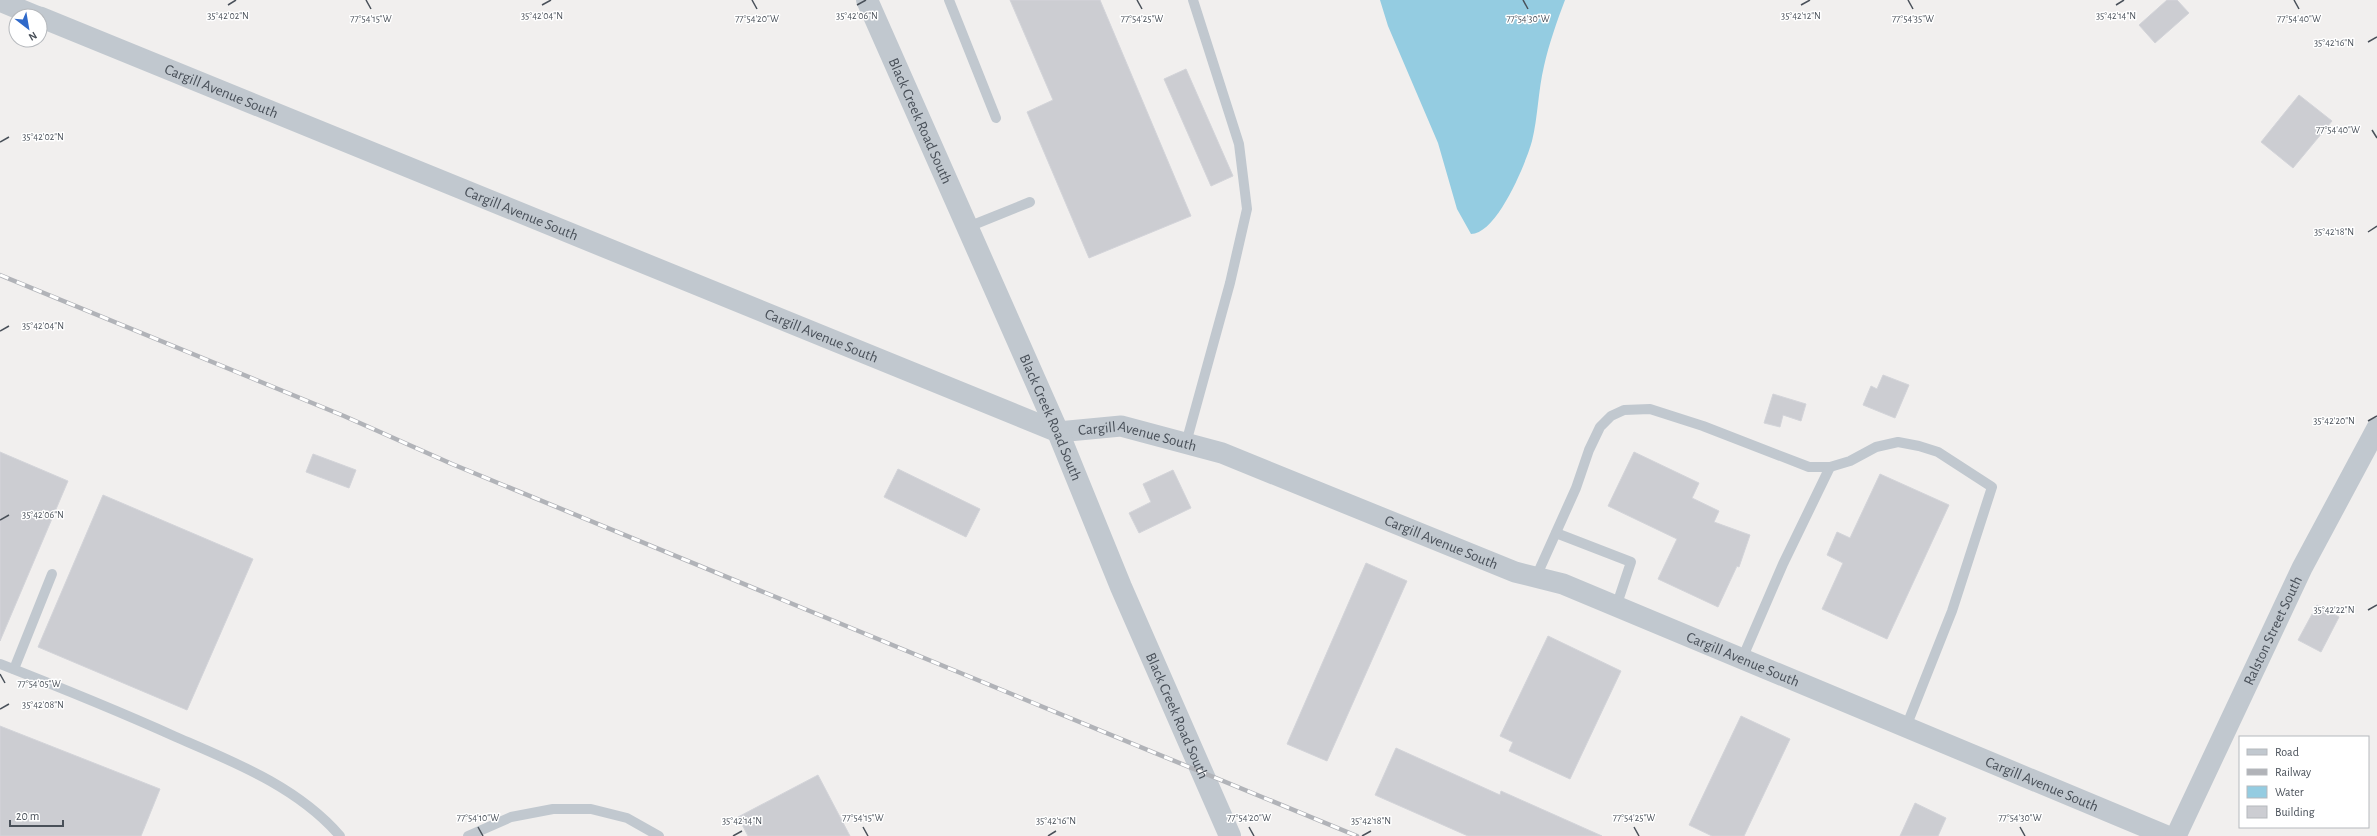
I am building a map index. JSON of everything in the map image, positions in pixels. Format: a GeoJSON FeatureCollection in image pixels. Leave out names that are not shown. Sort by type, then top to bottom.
{"type":"FeatureCollection","features":[{"type":"Feature","properties":{"kind":"street","name":"Black Creek Road South"},"geometry":{"type":"LineString","coordinates":[[867,0],[1058,432],[1121,587],[1230,836]]}},
{"type":"Feature","properties":{"kind":"street"},"geometry":{"type":"LineString","coordinates":[[0,1],[17,8]]}},
{"type":"Feature","properties":{"kind":"street","name":"Cargill Avenue South"},"geometry":{"type":"LineString","coordinates":[[48,21],[1058,432],[1122,426],[1222,453],[1276,473],[1515,572],[1563,584],[2167,836]]}},
{"type":"Feature","properties":{"kind":"street","name":"Ralston Street South"},"geometry":{"type":"LineString","coordinates":[[2176,836],[2302,568],[2377,428]]}},
{"type":"Feature","properties":{"kind":"lane"},"geometry":{"type":"LineString","coordinates":[[949,0],[996,118]]}},
{"type":"Feature","properties":{"kind":"lane"},"geometry":{"type":"LineString","coordinates":[[1186,443],[1230,283],[1247,209],[1239,144],[1192,0]]}},
{"type":"Feature","properties":{"kind":"lane"},"geometry":{"type":"LineString","coordinates":[[968,227],[1030,202]]}},
{"type":"Feature","properties":{"kind":"lane"},"geometry":{"type":"LineString","coordinates":[[1536,577],[1576,488],[1589,450],[1600,427],[1611,416],[1624,410],[1650,409],[1703,426],[1809,467],[1830,467],[1850,461],[1876,447],[1898,442],[1938,452],[1992,487],[1952,612],[1906,727]]}},
{"type":"Feature","properties":{"kind":"lane"},"geometry":{"type":"LineString","coordinates":[[1742,659],[1782,564],[1830,467]]}},
{"type":"Feature","properties":{"kind":"lane"},"geometry":{"type":"LineString","coordinates":[[1556,533],[1631,562],[1616,606]]}},
{"type":"Feature","properties":{"kind":"lane"},"geometry":{"type":"LineString","coordinates":[[14,669],[52,574]]}},
{"type":"Feature","properties":{"kind":"lane"},"geometry":{"type":"LineString","coordinates":[[0,664],[111,708],[222,757],[298,797],[340,836]]}},
{"type":"Feature","properties":{"kind":"lane"},"geometry":{"type":"LineString","coordinates":[[468,836],[511,817],[553,809],[591,809],[627,818],[659,836]]}},
{"type":"Feature","properties":{"kind":"water"},"geometry":{"type":"Polygon","coordinates":[[[1380,0],[1565,0],[1548,49],[1540,85],[1534,132],[1524,165],[1509,196],[1500,210],[1491,223],[1481,231],[1471,234],[1457,209],[1438,143],[1388,26],[1380,0]]]}},
{"type":"Feature","properties":{"kind":"building"},"geometry":{"type":"Polygon","coordinates":[[[1010,0],[1100,0],[1191,216],[1089,258],[1027,112],[1053,100],[1010,0]]]}},
{"type":"Feature","properties":{"kind":"building"},"geometry":{"type":"Polygon","coordinates":[[[2167,0],[2177,0],[2189,13],[2155,43],[2139,25],[2167,0]]]}},
{"type":"Feature","properties":{"kind":"building"},"geometry":{"type":"Polygon","coordinates":[[[1186,69],[1233,176],[1211,186],[1164,79],[1186,69]]]}},
{"type":"Feature","properties":{"kind":"building"},"geometry":{"type":"Polygon","coordinates":[[[2299,95],[2332,121],[2293,168],[2261,142],[2299,95]]]}},
{"type":"Feature","properties":{"kind":"building"},"geometry":{"type":"Polygon","coordinates":[[[1883,375],[1909,385],[1895,418],[1863,405],[1871,386],[1877,389],[1883,375]]]}},
{"type":"Feature","properties":{"kind":"building"},"geometry":{"type":"Polygon","coordinates":[[[1773,394],[1806,404],[1801,421],[1783,415],[1780,427],[1764,423],[1773,394]]]}},
{"type":"Feature","properties":{"kind":"building"},"geometry":{"type":"Polygon","coordinates":[[[0,452],[68,481],[0,641],[0,452]]]}},
{"type":"Feature","properties":{"kind":"building"},"geometry":{"type":"Polygon","coordinates":[[[1634,452],[1699,483],[1692,498],[1719,511],[1714,522],[1750,535],[1739,567],[1737,566],[1718,607],[1658,579],[1677,539],[1608,506],[1634,452]]]}},
{"type":"Feature","properties":{"kind":"building"},"geometry":{"type":"Polygon","coordinates":[[[313,454],[356,470],[349,488],[306,472],[313,454]]]}},
{"type":"Feature","properties":{"kind":"building"},"geometry":{"type":"Polygon","coordinates":[[[898,469],[980,509],[966,537],[884,497],[898,469]]]}},
{"type":"Feature","properties":{"kind":"building"},"geometry":{"type":"Polygon","coordinates":[[[1173,470],[1191,508],[1139,533],[1129,513],[1151,502],[1143,484],[1173,470]]]}},
{"type":"Feature","properties":{"kind":"building"},"geometry":{"type":"Polygon","coordinates":[[[1880,474],[1949,505],[1887,639],[1822,609],[1843,563],[1827,555],[1837,532],[1850,538],[1880,474]]]}},
{"type":"Feature","properties":{"kind":"building"},"geometry":{"type":"Polygon","coordinates":[[[103,495],[253,559],[187,710],[38,647],[103,495]]]}},
{"type":"Feature","properties":{"kind":"building"},"geometry":{"type":"Polygon","coordinates":[[[1366,563],[1407,581],[1327,761],[1287,744],[1366,563]]]}},
{"type":"Feature","properties":{"kind":"building"},"geometry":{"type":"Polygon","coordinates":[[[2317,605],[2339,617],[2321,652],[2298,640],[2317,605]]]}},
{"type":"Feature","properties":{"kind":"building"},"geometry":{"type":"Polygon","coordinates":[[[1548,636],[1621,671],[1570,779],[1509,751],[1513,742],[1500,736],[1548,636]]]}},
{"type":"Feature","properties":{"kind":"building"},"geometry":{"type":"Polygon","coordinates":[[[1741,716],[1790,739],[1744,836],[1712,836],[1689,825],[1741,716]]]}},
{"type":"Feature","properties":{"kind":"building"},"geometry":{"type":"Polygon","coordinates":[[[0,726],[160,789],[141,836],[0,836],[0,726]]]}},
{"type":"Feature","properties":{"kind":"building"},"geometry":{"type":"Polygon","coordinates":[[[1396,748],[1500,795],[1501,791],[1602,836],[1468,836],[1375,795],[1396,748]]]}},
{"type":"Feature","properties":{"kind":"building"},"geometry":{"type":"Polygon","coordinates":[[[818,775],[850,836],[748,836],[738,817],[818,775]]]}},
{"type":"Feature","properties":{"kind":"building"},"geometry":{"type":"Polygon","coordinates":[[[1915,803],[1946,818],[1938,836],[1900,836],[1915,803]]]}},
{"type":"Feature","properties":{"kind":"railway"},"geometry":{"type":"LineString","coordinates":[[0,275],[344,416],[452,464],[1357,836]]}}]}
